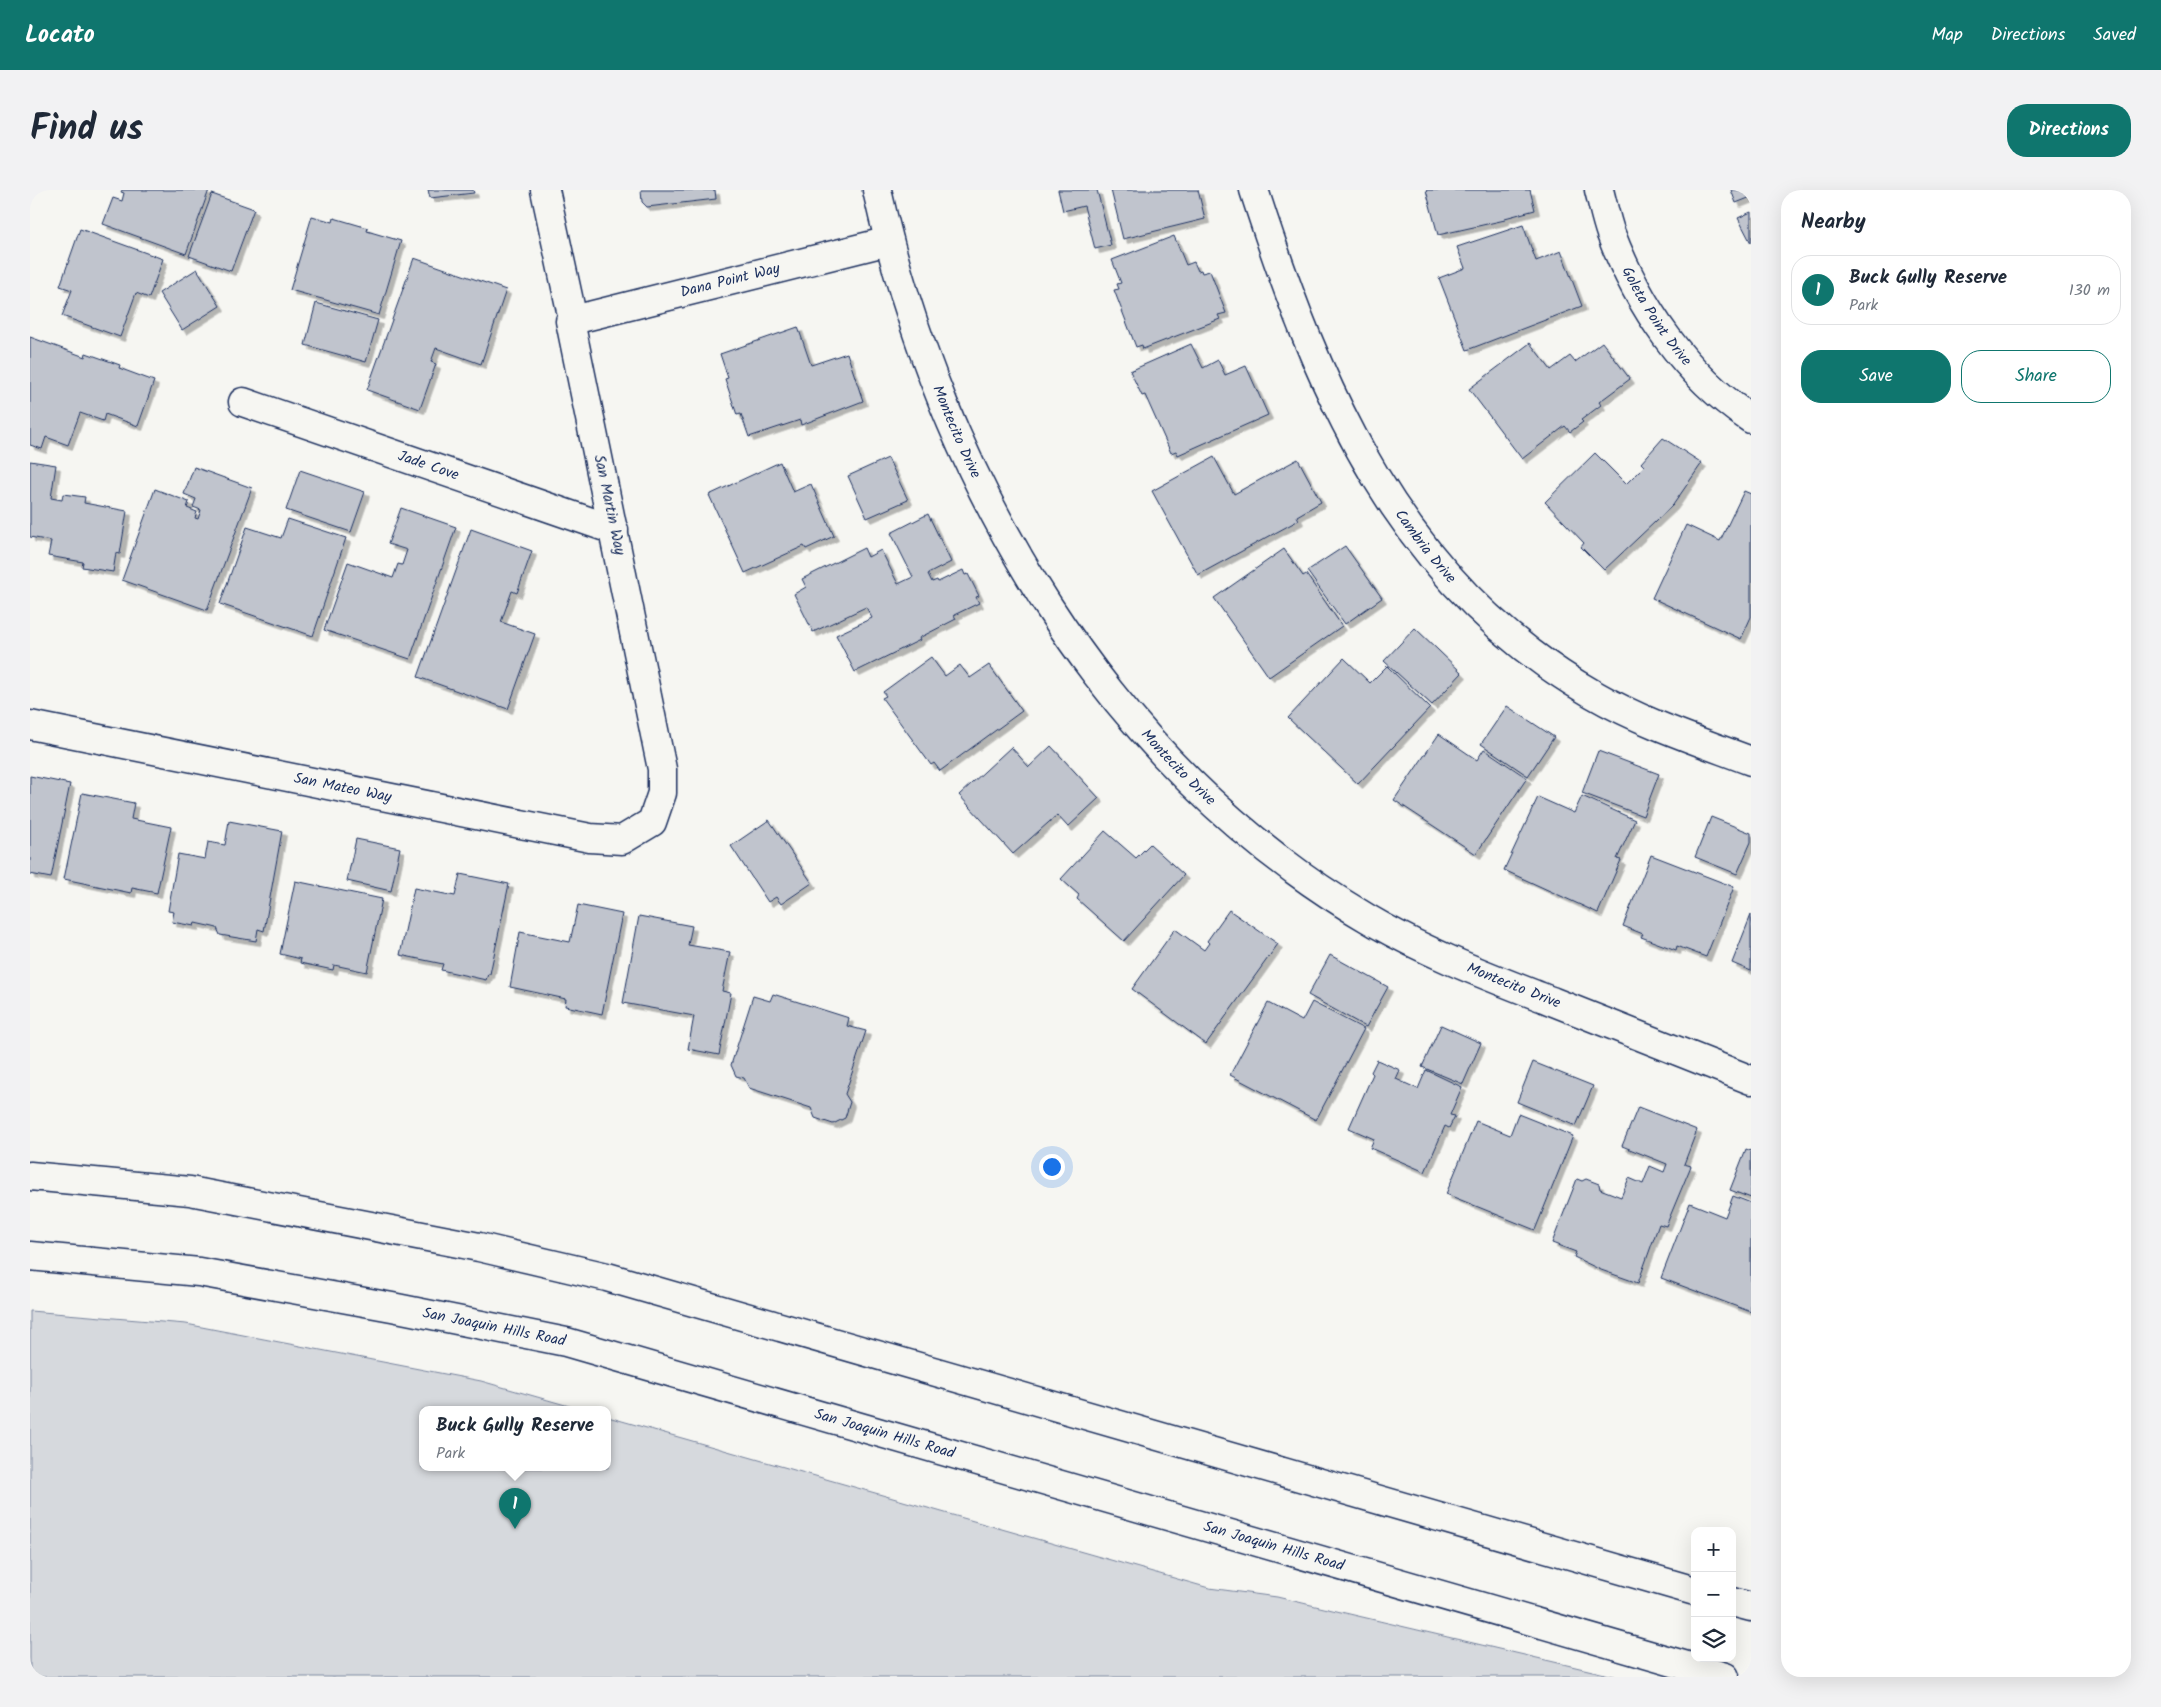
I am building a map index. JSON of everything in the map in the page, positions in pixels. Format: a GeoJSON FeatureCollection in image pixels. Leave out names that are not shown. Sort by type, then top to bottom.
{"type":"FeatureCollection","features":[{"type":"Feature","properties":{"kind":"street","name":"San Martin Way"},"geometry":{"type":"LineString","coordinates":[[546,190],[573,320],[570,321],[662,769],[662,793],[652,822]]}},
{"type":"Feature","properties":{"kind":"street","name":"Montecito Drive"},"geometry":{"type":"LineString","coordinates":[[878,190],[889,241],[918,338],[950,423],[977,481],[1007,537],[1075,644],[1114,695],[1186,778],[1220,810],[1292,868],[1369,919],[1451,962],[1751,1080]]}},
{"type":"Feature","properties":{"kind":"street","name":"Cambria Drive"},"geometry":{"type":"LineString","coordinates":[[1254,190],[1292,301],[1331,392],[1378,483],[1412,534],[1451,581],[1494,623],[1515,640],[1542,661],[1593,694],[1647,722],[1751,761]]}},
{"type":"Feature","properties":{"kind":"street","name":"Goleta Point Drive"},"geometry":{"type":"LineString","coordinates":[[1599,190],[1611,233],[1634,287],[1654,322],[1691,368],[1735,408],[1751,419]]}},
{"type":"Feature","properties":{"kind":"street","name":"Dana Point Way"},"geometry":{"type":"LineString","coordinates":[[573,320],[889,241]]}},
{"type":"Feature","properties":{"kind":"street","name":"Jade Cove"},"geometry":{"type":"LineString","coordinates":[[243,402],[614,530]]}},
{"type":"Feature","properties":{"kind":"street","name":"San Mateo Way"},"geometry":{"type":"LineString","coordinates":[[30,724],[590,838],[622,840],[652,822]]}},
{"type":"Feature","properties":{"kind":"street"},"geometry":{"type":"LineString","coordinates":[[30,1176],[190,1191],[479,1247],[607,1277],[1691,1590]]}},
{"type":"Feature","properties":{"kind":"street","name":"San Joaquin Hills Road"},"geometry":{"type":"LineString","coordinates":[[30,1256],[199,1272],[392,1307],[566,1342],[1726,1677]]}},
{"type":"Feature","properties":{"kind":"street"},"geometry":{"type":"LineString","coordinates":[[1736,1603],[1751,1607]]}},
{"type":"Feature","properties":{"kind":"shaded area"},"geometry":{"type":"Polygon","coordinates":[[[30,1311],[186,1324],[481,1381],[569,1406],[419,1406],[419,1471],[611,1471],[611,1418],[1209,1588],[1277,1597],[1618,1677],[30,1677],[30,1311]]]}},
{"type":"Feature","properties":{"kind":"building"},"geometry":{"type":"Polygon","coordinates":[[[122,190],[209,190],[186,254],[103,224],[113,198],[122,201],[124,193],[121,192],[122,190]]]}},
{"type":"Feature","properties":{"kind":"building"},"geometry":{"type":"Polygon","coordinates":[[[428,190],[473,190],[474,193],[430,198],[428,190]]]}},
{"type":"Feature","properties":{"kind":"building"},"geometry":{"type":"Polygon","coordinates":[[[641,190],[715,190],[716,199],[647,207],[642,202],[641,190]]]}},
{"type":"Feature","properties":{"kind":"building"},"geometry":{"type":"Polygon","coordinates":[[[1058,190],[1097,190],[1111,245],[1095,249],[1084,206],[1063,211],[1058,190]]]}},
{"type":"Feature","properties":{"kind":"building"},"geometry":{"type":"Polygon","coordinates":[[[1111,190],[1198,190],[1205,219],[1123,239],[1111,190]]]}},
{"type":"Feature","properties":{"kind":"building"},"geometry":{"type":"Polygon","coordinates":[[[1426,190],[1530,190],[1535,210],[1505,218],[1505,220],[1438,235],[1426,190]]]}},
{"type":"Feature","properties":{"kind":"building"},"geometry":{"type":"Polygon","coordinates":[[[1731,190],[1751,190],[1751,197],[1736,203],[1731,190]]]}},
{"type":"Feature","properties":{"kind":"building"},"geometry":{"type":"Polygon","coordinates":[[[212,194],[254,209],[231,271],[189,256],[212,194]]]}},
{"type":"Feature","properties":{"kind":"building"},"geometry":{"type":"Polygon","coordinates":[[[1751,212],[1751,243],[1738,218],[1751,212]]]}},
{"type":"Feature","properties":{"kind":"building"},"geometry":{"type":"Polygon","coordinates":[[[312,216],[333,222],[334,218],[368,228],[367,231],[401,241],[379,315],[290,290],[312,216]]]}},
{"type":"Feature","properties":{"kind":"building"},"geometry":{"type":"Polygon","coordinates":[[[1523,225],[1536,261],[1561,251],[1582,306],[1467,350],[1439,278],[1465,268],[1457,247],[1523,225]]]}},
{"type":"Feature","properties":{"kind":"building"},"geometry":{"type":"Polygon","coordinates":[[[80,229],[163,259],[149,298],[136,293],[120,337],[62,316],[72,290],[60,286],[80,229]]]}},
{"type":"Feature","properties":{"kind":"building"},"geometry":{"type":"Polygon","coordinates":[[[1174,236],[1186,265],[1194,262],[1198,271],[1201,270],[1202,273],[1210,271],[1226,313],[1218,315],[1220,319],[1143,349],[1142,345],[1136,347],[1114,290],[1119,289],[1117,284],[1121,283],[1112,260],[1174,236]]]}},
{"type":"Feature","properties":{"kind":"building"},"geometry":{"type":"Polygon","coordinates":[[[414,258],[506,290],[481,364],[436,348],[431,362],[436,364],[420,409],[367,390],[414,258]]]}},
{"type":"Feature","properties":{"kind":"building"},"geometry":{"type":"Polygon","coordinates":[[[197,269],[220,306],[182,330],[159,293],[197,269]]]}},
{"type":"Feature","properties":{"kind":"building"},"geometry":{"type":"Polygon","coordinates":[[[316,303],[378,320],[366,362],[305,345],[316,303]]]}},
{"type":"Feature","properties":{"kind":"building"},"geometry":{"type":"Polygon","coordinates":[[[798,327],[811,365],[847,353],[863,401],[801,425],[800,420],[749,437],[741,414],[737,415],[725,379],[728,378],[720,354],[798,327]]]}},
{"type":"Feature","properties":{"kind":"building"},"geometry":{"type":"Polygon","coordinates":[[[30,337],[85,357],[86,353],[120,365],[119,368],[154,381],[138,426],[105,414],[103,421],[80,413],[68,445],[46,437],[42,449],[30,445],[30,337]]]}},
{"type":"Feature","properties":{"kind":"building"},"geometry":{"type":"Polygon","coordinates":[[[1602,342],[1630,379],[1599,402],[1601,405],[1581,420],[1583,422],[1570,432],[1565,426],[1522,459],[1469,389],[1530,343],[1551,370],[1570,356],[1575,362],[1602,342]]]}},
{"type":"Feature","properties":{"kind":"building"},"geometry":{"type":"Polygon","coordinates":[[[1191,344],[1203,368],[1218,360],[1225,375],[1246,366],[1268,415],[1178,455],[1176,451],[1171,453],[1145,395],[1142,396],[1130,371],[1191,344]]]}},
{"type":"Feature","properties":{"kind":"building"},"geometry":{"type":"Polygon","coordinates":[[[1663,438],[1702,463],[1673,505],[1604,570],[1581,547],[1584,543],[1545,502],[1595,453],[1626,484],[1644,466],[1641,463],[1663,438]]]}},
{"type":"Feature","properties":{"kind":"building"},"geometry":{"type":"Polygon","coordinates":[[[1214,457],[1234,494],[1298,459],[1321,502],[1297,516],[1299,520],[1198,575],[1152,491],[1214,457]]]}},
{"type":"Feature","properties":{"kind":"building"},"geometry":{"type":"Polygon","coordinates":[[[888,458],[908,500],[867,518],[848,476],[888,458]]]}},
{"type":"Feature","properties":{"kind":"building"},"geometry":{"type":"Polygon","coordinates":[[[30,461],[56,465],[51,498],[62,500],[63,494],[85,497],[84,503],[127,511],[120,554],[116,553],[113,572],[82,567],[83,562],[48,556],[51,541],[30,537],[30,461]]]}},
{"type":"Feature","properties":{"kind":"building"},"geometry":{"type":"Polygon","coordinates":[[[780,462],[793,492],[811,484],[834,536],[806,549],[804,546],[745,573],[709,495],[780,462]]]}},
{"type":"Feature","properties":{"kind":"building"},"geometry":{"type":"Polygon","coordinates":[[[194,467],[252,488],[207,610],[122,580],[155,489],[189,502],[187,508],[197,512],[195,518],[198,519],[201,510],[193,507],[196,499],[184,494],[194,467]]]}},
{"type":"Feature","properties":{"kind":"building"},"geometry":{"type":"Polygon","coordinates":[[[300,470],[365,492],[351,532],[286,510],[300,470]]]}},
{"type":"Feature","properties":{"kind":"building"},"geometry":{"type":"Polygon","coordinates":[[[1744,491],[1751,494],[1751,617],[1741,639],[1652,598],[1686,525],[1720,541],[1744,491]]]}},
{"type":"Feature","properties":{"kind":"building"},"geometry":{"type":"Polygon","coordinates":[[[401,508],[456,527],[410,659],[324,630],[348,562],[393,578],[398,564],[402,565],[407,550],[388,544],[401,508]]]}},
{"type":"Feature","properties":{"kind":"building"},"geometry":{"type":"Polygon","coordinates":[[[928,514],[951,562],[928,574],[932,582],[937,580],[938,582],[963,570],[965,575],[968,574],[979,596],[976,597],[979,603],[954,615],[956,619],[919,638],[920,640],[855,672],[836,635],[872,618],[866,607],[813,632],[794,594],[806,587],[802,579],[864,548],[868,557],[881,550],[898,584],[913,577],[891,533],[928,514]]]}},
{"type":"Feature","properties":{"kind":"building"},"geometry":{"type":"Polygon","coordinates":[[[288,519],[346,538],[313,636],[220,604],[247,527],[281,538],[288,519]]]}},
{"type":"Feature","properties":{"kind":"building"},"geometry":{"type":"Polygon","coordinates":[[[471,529],[532,551],[517,593],[512,591],[501,622],[535,634],[508,709],[418,677],[471,529]]]}},
{"type":"Feature","properties":{"kind":"building"},"geometry":{"type":"Polygon","coordinates":[[[1345,546],[1382,598],[1345,624],[1307,571],[1345,546]]]}},
{"type":"Feature","properties":{"kind":"building"},"geometry":{"type":"Polygon","coordinates":[[[1284,549],[1303,576],[1306,574],[1342,626],[1269,677],[1214,598],[1284,549]]]}},
{"type":"Feature","properties":{"kind":"building"},"geometry":{"type":"Polygon","coordinates":[[[1415,628],[1462,673],[1432,705],[1384,661],[1415,628]]]}},
{"type":"Feature","properties":{"kind":"building"},"geometry":{"type":"Polygon","coordinates":[[[931,657],[945,676],[960,665],[970,678],[989,665],[1022,711],[940,771],[934,763],[931,765],[882,698],[886,696],[883,692],[931,657]]]}},
{"type":"Feature","properties":{"kind":"building"},"geometry":{"type":"Polygon","coordinates":[[[1344,658],[1370,683],[1387,666],[1430,708],[1358,784],[1288,718],[1344,658]]]}},
{"type":"Feature","properties":{"kind":"building"},"geometry":{"type":"Polygon","coordinates":[[[1507,706],[1554,737],[1528,776],[1481,744],[1507,706]]]}},
{"type":"Feature","properties":{"kind":"building"},"geometry":{"type":"Polygon","coordinates":[[[1439,734],[1477,760],[1484,749],[1527,778],[1476,854],[1394,800],[1439,734]]]}},
{"type":"Feature","properties":{"kind":"building"},"geometry":{"type":"Polygon","coordinates":[[[1051,746],[1099,798],[1068,827],[1057,815],[1013,854],[959,795],[1011,747],[1029,767],[1051,746]]]}},
{"type":"Feature","properties":{"kind":"building"},"geometry":{"type":"Polygon","coordinates":[[[1598,751],[1659,774],[1643,816],[1582,793],[1598,751]]]}},
{"type":"Feature","properties":{"kind":"building"},"geometry":{"type":"Polygon","coordinates":[[[30,776],[70,784],[51,878],[30,874],[30,776]]]}},
{"type":"Feature","properties":{"kind":"building"},"geometry":{"type":"Polygon","coordinates":[[[82,793],[134,803],[131,819],[171,827],[157,893],[132,888],[131,893],[64,879],[82,793]]]}},
{"type":"Feature","properties":{"kind":"building"},"geometry":{"type":"Polygon","coordinates":[[[1582,796],[1635,820],[1617,859],[1621,860],[1598,913],[1504,870],[1538,797],[1574,813],[1582,796]]]}},
{"type":"Feature","properties":{"kind":"building"},"geometry":{"type":"Polygon","coordinates":[[[1711,817],[1751,833],[1751,842],[1737,874],[1695,857],[1711,817]]]}},
{"type":"Feature","properties":{"kind":"building"},"geometry":{"type":"Polygon","coordinates":[[[769,820],[812,883],[781,904],[776,897],[768,902],[731,846],[769,820]]]}},
{"type":"Feature","properties":{"kind":"building"},"geometry":{"type":"Polygon","coordinates":[[[229,821],[282,831],[264,931],[258,929],[256,941],[220,935],[217,928],[213,927],[195,923],[194,926],[172,922],[174,912],[168,911],[178,854],[205,859],[208,842],[225,845],[229,821]]]}},
{"type":"Feature","properties":{"kind":"building"},"geometry":{"type":"Polygon","coordinates":[[[1105,831],[1136,858],[1150,844],[1184,875],[1124,941],[1077,899],[1079,895],[1061,879],[1105,831]]]}},
{"type":"Feature","properties":{"kind":"building"},"geometry":{"type":"Polygon","coordinates":[[[356,839],[400,848],[391,891],[347,881],[356,839]]]}},
{"type":"Feature","properties":{"kind":"building"},"geometry":{"type":"Polygon","coordinates":[[[1651,855],[1734,887],[1706,957],[1677,946],[1676,950],[1641,937],[1643,934],[1623,926],[1651,855]]]}},
{"type":"Feature","properties":{"kind":"building"},"geometry":{"type":"Polygon","coordinates":[[[460,874],[509,884],[490,974],[488,974],[486,980],[441,970],[443,964],[400,955],[414,888],[455,896],[460,874]]]}},
{"type":"Feature","properties":{"kind":"building"},"geometry":{"type":"Polygon","coordinates":[[[295,881],[382,899],[367,972],[334,965],[333,970],[300,963],[301,959],[280,954],[295,881]]]}},
{"type":"Feature","properties":{"kind":"building"},"geometry":{"type":"Polygon","coordinates":[[[578,905],[622,914],[602,1014],[565,1006],[566,999],[510,987],[520,932],[570,942],[578,905]]]}},
{"type":"Feature","properties":{"kind":"building"},"geometry":{"type":"Polygon","coordinates":[[[1229,910],[1278,944],[1206,1044],[1132,989],[1175,929],[1204,950],[1209,943],[1207,941],[1229,910]]]}},
{"type":"Feature","properties":{"kind":"building"},"geometry":{"type":"Polygon","coordinates":[[[1751,915],[1751,971],[1732,963],[1751,915]]]}},
{"type":"Feature","properties":{"kind":"building"},"geometry":{"type":"Polygon","coordinates":[[[639,916],[692,926],[688,945],[730,952],[722,991],[731,993],[719,1055],[688,1049],[694,1016],[623,1003],[639,916]]]}},
{"type":"Feature","properties":{"kind":"building"},"geometry":{"type":"Polygon","coordinates":[[[1330,955],[1388,987],[1366,1027],[1308,995],[1330,955]]]}},
{"type":"Feature","properties":{"kind":"building"},"geometry":{"type":"Polygon","coordinates":[[[773,994],[849,1018],[847,1026],[866,1031],[845,1094],[850,1102],[845,1118],[833,1124],[815,1118],[811,1108],[749,1088],[744,1078],[736,1076],[731,1065],[753,996],[770,1001],[773,994]]]}},
{"type":"Feature","properties":{"kind":"building"},"geometry":{"type":"Polygon","coordinates":[[[1312,1002],[1364,1029],[1316,1120],[1230,1075],[1268,1003],[1302,1021],[1312,1002]]]}},
{"type":"Feature","properties":{"kind":"building"},"geometry":{"type":"Polygon","coordinates":[[[1441,1025],[1481,1043],[1463,1084],[1422,1067],[1441,1025]]]}},
{"type":"Feature","properties":{"kind":"building"},"geometry":{"type":"Polygon","coordinates":[[[1377,1060],[1400,1070],[1396,1079],[1418,1089],[1426,1070],[1462,1087],[1450,1115],[1455,1116],[1449,1128],[1445,1126],[1425,1172],[1370,1148],[1374,1139],[1349,1128],[1373,1074],[1371,1072],[1377,1060]]]}},
{"type":"Feature","properties":{"kind":"building"},"geometry":{"type":"Polygon","coordinates":[[[1533,1062],[1593,1086],[1576,1126],[1517,1102],[1533,1062]]]}},
{"type":"Feature","properties":{"kind":"building"},"geometry":{"type":"Polygon","coordinates":[[[1638,1107],[1697,1130],[1684,1164],[1691,1166],[1666,1226],[1659,1224],[1638,1283],[1601,1270],[1574,1257],[1576,1252],[1552,1243],[1577,1179],[1582,1181],[1586,1179],[1599,1184],[1600,1189],[1621,1197],[1629,1178],[1643,1184],[1650,1166],[1664,1172],[1667,1164],[1622,1146],[1638,1107]]]}},
{"type":"Feature","properties":{"kind":"building"},"geometry":{"type":"Polygon","coordinates":[[[1518,1114],[1573,1136],[1535,1230],[1446,1194],[1476,1121],[1510,1135],[1518,1114]]]}},
{"type":"Feature","properties":{"kind":"building"},"geometry":{"type":"Polygon","coordinates":[[[1746,1149],[1751,1151],[1751,1198],[1730,1190],[1746,1149]]]}},
{"type":"Feature","properties":{"kind":"building"},"geometry":{"type":"Polygon","coordinates":[[[1733,1196],[1751,1203],[1751,1312],[1661,1278],[1690,1203],[1725,1217],[1733,1196]]]}},
{"type":"Feature","properties":{"kind":"place","name":"Buck Gully Reserve"},"geometry":{"type":"Point","coordinates":[515,1529]}}]}
